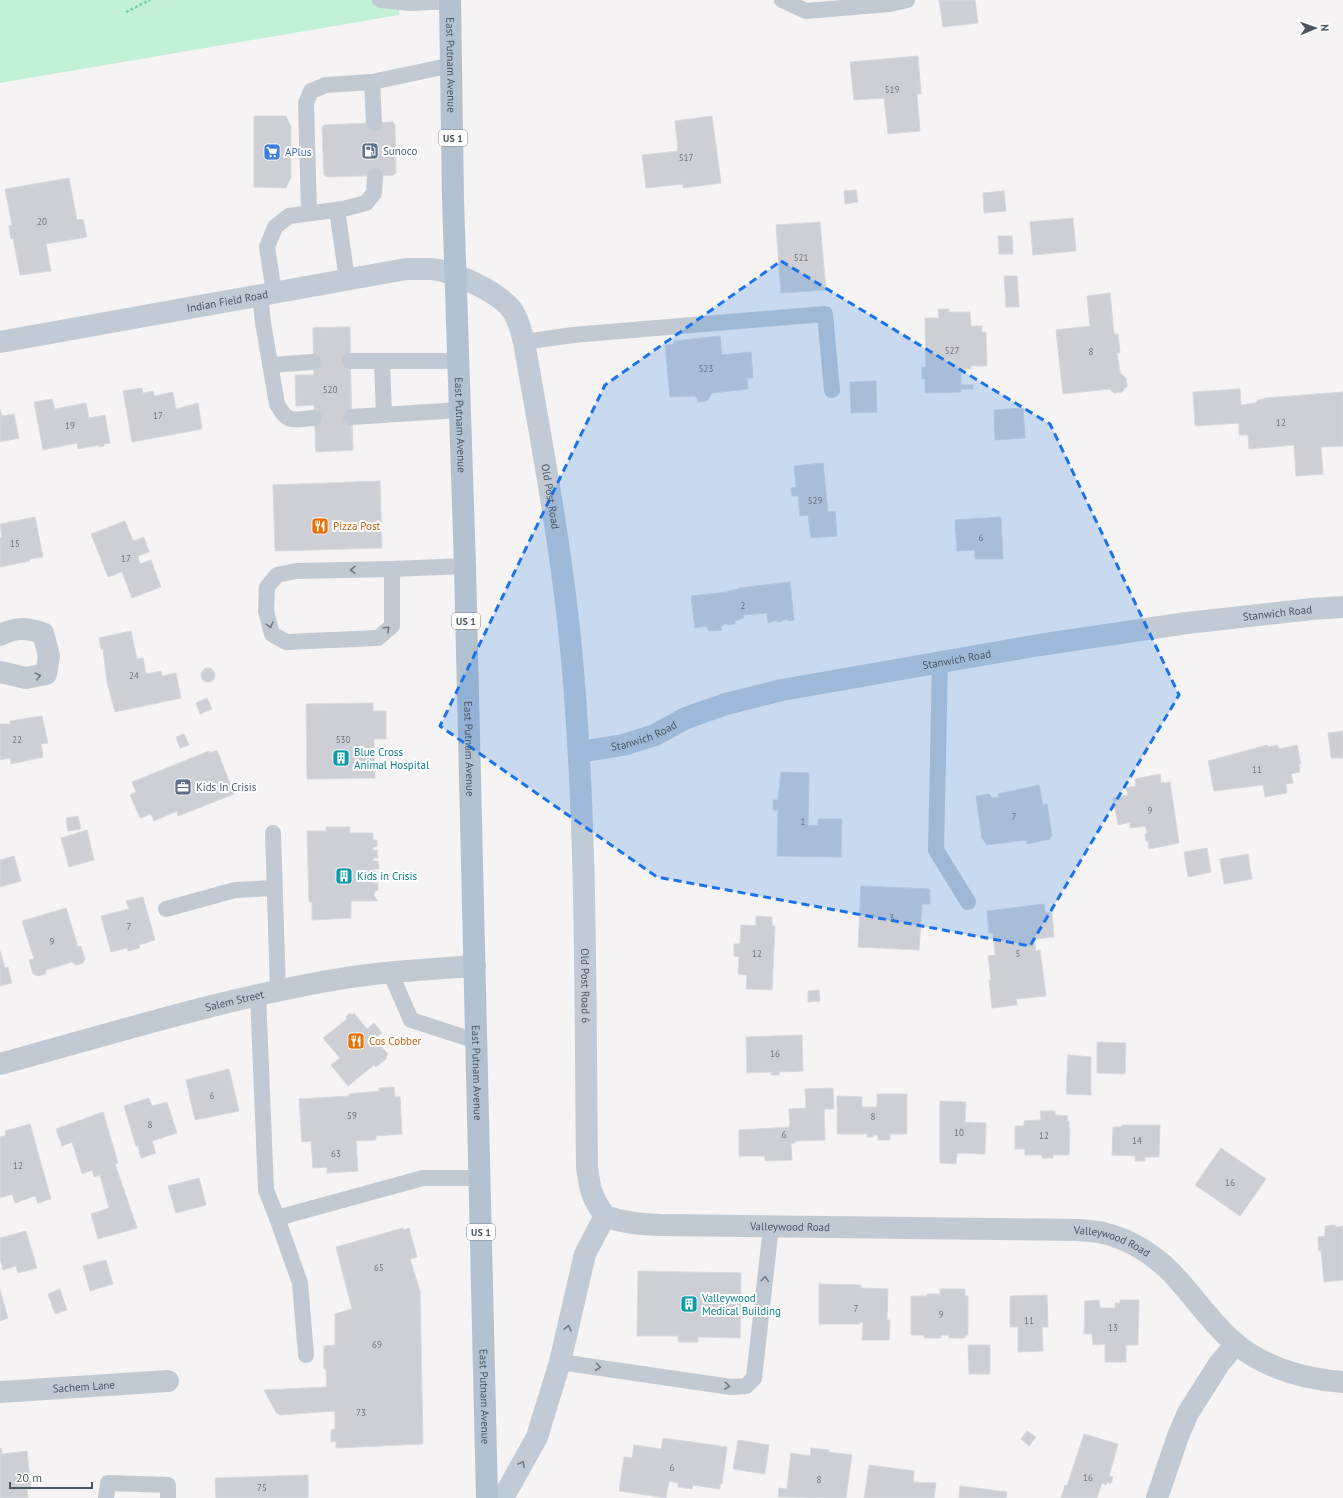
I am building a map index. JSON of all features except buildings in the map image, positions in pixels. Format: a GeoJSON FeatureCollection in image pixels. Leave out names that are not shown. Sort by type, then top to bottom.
{"type":"FeatureCollection","features":[{"type":"Feature","properties":{"kind":"main road","name":"East Putnam Avenue"},"geometry":{"type":"LineString","coordinates":[[450,1],[487,1498]]}},
{"type":"Feature","properties":{"kind":"street","name":"Indian Field Road"},"geometry":{"type":"LineString","coordinates":[[0,342],[406,269],[432,269],[456,276]]}},
{"type":"Feature","properties":{"kind":"street","name":"Old Post Road"},"geometry":{"type":"LineString","coordinates":[[456,276],[481,287],[501,300],[511,309],[519,321],[524,342],[566,600],[579,752]]}},
{"type":"Feature","properties":{"kind":"street","name":"Stanwich Road"},"geometry":{"type":"LineString","coordinates":[[579,752],[623,745],[649,737],[686,718],[755,696],[1039,645],[1187,623],[1343,607]]}},
{"type":"Feature","properties":{"kind":"street"},"geometry":{"type":"LineString","coordinates":[[0,635],[8,631],[27,628],[43,633],[49,656],[46,674],[26,678],[0,672]]}},
{"type":"Feature","properties":{"kind":"street","name":"Old Post Road 6"},"geometry":{"type":"LineString","coordinates":[[579,752],[583,852],[587,1167],[590,1190],[596,1203],[605,1216]]}},
{"type":"Feature","properties":{"kind":"street","name":"Salem Street"},"geometry":{"type":"LineString","coordinates":[[0,1064],[268,992],[390,972],[475,966]]}},
{"type":"Feature","properties":{"kind":"street"},"geometry":{"type":"LineString","coordinates":[[503,1498],[537,1437],[560,1362],[586,1254],[605,1216]]}},
{"type":"Feature","properties":{"kind":"street","name":"Valleywood Road"},"geometry":{"type":"LineString","coordinates":[[605,1216],[617,1221],[628,1223],[660,1225],[1079,1230],[1104,1233],[1139,1248],[1166,1267],[1211,1320],[1236,1344],[1261,1361],[1304,1377],[1343,1382]]}},
{"type":"Feature","properties":{"kind":"street"},"geometry":{"type":"LineString","coordinates":[[1157,1498],[1178,1436],[1188,1413],[1219,1364],[1236,1344]]}},
{"type":"Feature","properties":{"kind":"street","name":"Sachem Lane"},"geometry":{"type":"LineString","coordinates":[[0,1392],[168,1381]]}},
{"type":"Feature","properties":{"kind":"lane"},"geometry":{"type":"LineString","coordinates":[[380,0],[412,3],[450,1]]}},
{"type":"Feature","properties":{"kind":"lane"},"geometry":{"type":"LineString","coordinates":[[782,0],[806,11],[890,4],[907,0]]}},
{"type":"Feature","properties":{"kind":"lane"},"geometry":{"type":"LineString","coordinates":[[309,213],[306,103],[311,91],[326,84],[372,82],[452,65]]}},
{"type":"Feature","properties":{"kind":"lane"},"geometry":{"type":"LineString","coordinates":[[372,82],[374,123]]}},
{"type":"Feature","properties":{"kind":"lane"},"geometry":{"type":"LineString","coordinates":[[314,418],[290,420],[283,416],[278,404],[270,365],[267,246],[275,227],[289,216],[337,210],[366,203],[374,193],[375,176]]}},
{"type":"Feature","properties":{"kind":"lane"},"geometry":{"type":"LineString","coordinates":[[337,210],[346,279]]}},
{"type":"Feature","properties":{"kind":"lane"},"geometry":{"type":"LineString","coordinates":[[524,342],[572,335],[825,314],[832,390]]}},
{"type":"Feature","properties":{"kind":"lane"},"geometry":{"type":"LineString","coordinates":[[350,361],[459,361]]}},
{"type":"Feature","properties":{"kind":"lane"},"geometry":{"type":"LineString","coordinates":[[382,361],[384,415]]}},
{"type":"Feature","properties":{"kind":"lane"},"geometry":{"type":"LineString","coordinates":[[270,365],[313,362]]}},
{"type":"Feature","properties":{"kind":"lane"},"geometry":{"type":"LineString","coordinates":[[351,417],[460,410]]}},
{"type":"Feature","properties":{"kind":"lane"},"geometry":{"type":"LineString","coordinates":[[392,569],[392,626],[378,638],[286,642],[272,634],[266,611],[267,588],[277,575],[296,571],[465,566]]}},
{"type":"Feature","properties":{"kind":"lane"},"geometry":{"type":"LineString","coordinates":[[940,662],[936,850],[968,902]]}},
{"type":"Feature","properties":{"kind":"lane"},"geometry":{"type":"LineString","coordinates":[[273,833],[274,888],[268,992],[266,1190],[300,1283],[306,1355]]}},
{"type":"Feature","properties":{"kind":"lane"},"geometry":{"type":"LineString","coordinates":[[166,909],[235,890],[274,888]]}},
{"type":"Feature","properties":{"kind":"lane"},"geometry":{"type":"LineString","coordinates":[[390,972],[411,1020],[476,1041]]}},
{"type":"Feature","properties":{"kind":"lane"},"geometry":{"type":"LineString","coordinates":[[277,1218],[423,1178],[479,1178]]}},
{"type":"Feature","properties":{"kind":"lane"},"geometry":{"type":"LineString","coordinates":[[560,1362],[731,1387],[746,1386],[754,1378],[771,1227]]}},
{"type":"Feature","properties":{"kind":"lane"},"geometry":{"type":"LineString","coordinates":[[106,1498],[108,1483],[168,1485],[168,1498]]}},
{"type":"Feature","properties":{"kind":"path"},"geometry":{"type":"LineString","coordinates":[[126,12],[150,0]]}},
{"type":"Feature","properties":{"kind":"highlighted area"},"geometry":{"type":"Polygon","coordinates":[[[781,261],[1050,424],[1179,695],[1030,946],[657,877],[440,726],[605,385],[781,261]]]}},
{"type":"Feature","properties":{"kind":"green space"},"geometry":{"type":"Polygon","coordinates":[[[0,0],[400,0],[399,15],[0,83],[0,0]]]}},
{"type":"Feature","properties":{"kind":"place","name":"Sunoco"},"geometry":{"type":"Point","coordinates":[370,151]}},
{"type":"Feature","properties":{"kind":"place","name":"APlus"},"geometry":{"type":"Point","coordinates":[272,152]}},
{"type":"Feature","properties":{"kind":"place","name":"Pizza Post"},"geometry":{"type":"Point","coordinates":[320,526]}},
{"type":"Feature","properties":{"kind":"place","name":"Blue Cross Animal Hospital"},"geometry":{"type":"Point","coordinates":[341,758]}},
{"type":"Feature","properties":{"kind":"place","name":"Kids In Crisis"},"geometry":{"type":"Point","coordinates":[183,787]}},
{"type":"Feature","properties":{"kind":"place","name":"Kids in Crisis"},"geometry":{"type":"Point","coordinates":[344,876]}},
{"type":"Feature","properties":{"kind":"place","name":"Cos Cobber"},"geometry":{"type":"Point","coordinates":[356,1041]}},
{"type":"Feature","properties":{"kind":"place","name":"Valleywood Medical Building"},"geometry":{"type":"Point","coordinates":[689,1304]}}]}
